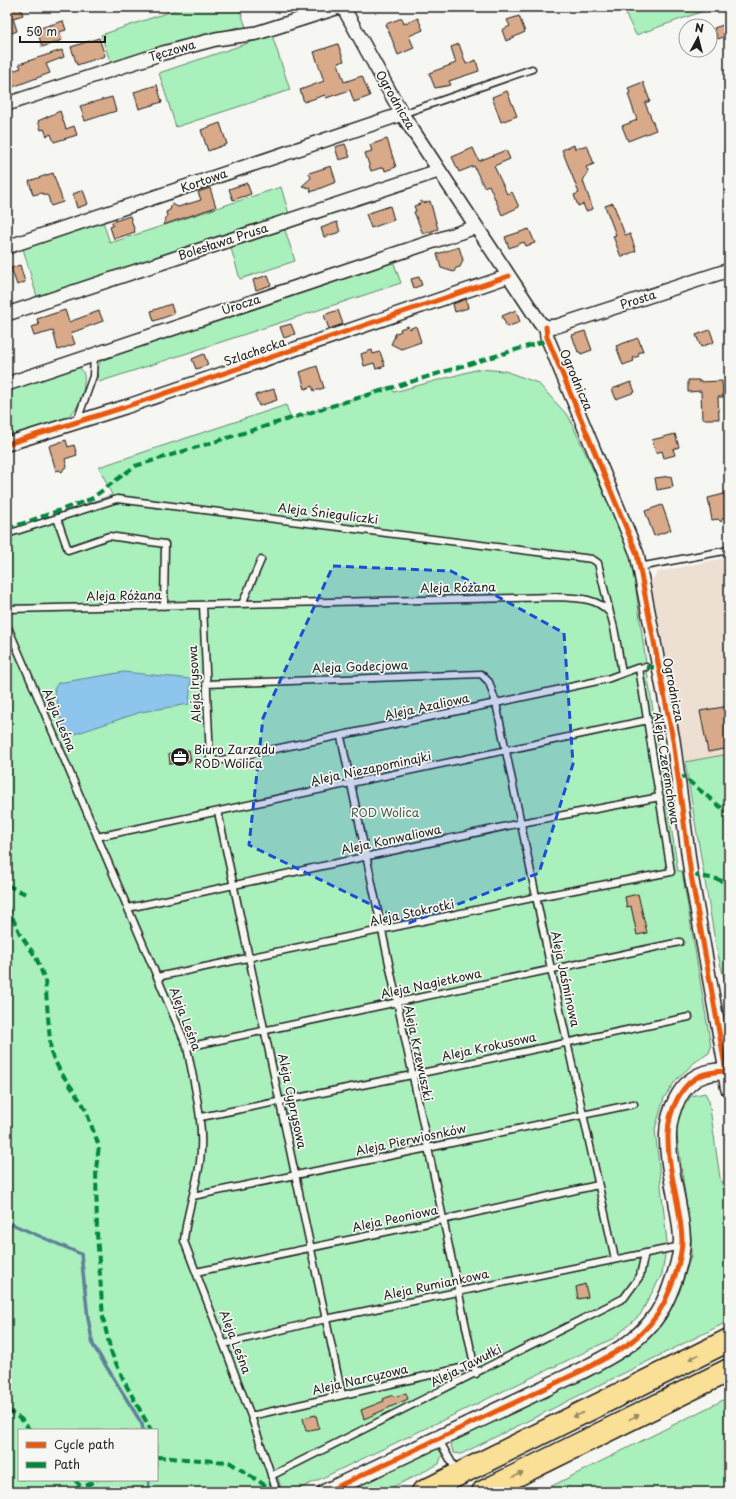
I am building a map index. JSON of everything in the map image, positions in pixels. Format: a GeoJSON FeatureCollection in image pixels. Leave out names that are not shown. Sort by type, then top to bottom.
{"type":"FeatureCollection","features":[{"type":"Feature","properties":{"kind":"highway"},"geometry":{"type":"LineString","coordinates":[[423,1492],[729,1340]]}},
{"type":"Feature","properties":{"kind":"highway"},"geometry":{"type":"LineString","coordinates":[[483,1492],[729,1370]]}},
{"type":"Feature","properties":{"kind":"street","name":"Tęczowa"},"geometry":{"type":"LineString","coordinates":[[7,104],[163,53],[216,39],[257,33],[339,7]]}},
{"type":"Feature","properties":{"kind":"street","name":"Ogrodnicza"},"geometry":{"type":"LineString","coordinates":[[343,7],[402,114],[438,171],[540,323],[546,327],[547,337],[637,554],[672,740],[691,875],[727,1071]]}},
{"type":"Feature","properties":{"kind":"street","name":"Kortowa"},"geometry":{"type":"LineString","coordinates":[[7,247],[402,114]]}},
{"type":"Feature","properties":{"kind":"street","name":"Bolesława Prusa"},"geometry":{"type":"LineString","coordinates":[[7,314],[438,171]]}},
{"type":"Feature","properties":{"kind":"street","name":"Urocza"},"geometry":{"type":"LineString","coordinates":[[7,384],[476,227]]}},
{"type":"Feature","properties":{"kind":"street","name":"Prosta"},"geometry":{"type":"LineString","coordinates":[[546,327],[557,326],[729,270]]}},
{"type":"Feature","properties":{"kind":"street","name":"Szlachecka"},"geometry":{"type":"LineString","coordinates":[[7,444],[125,407],[509,276]]}},
{"type":"Feature","properties":{"kind":"street"},"geometry":{"type":"LineString","coordinates":[[326,1492],[618,1352],[642,1334],[663,1304],[676,1274],[682,1241],[668,1134],[672,1110],[683,1089],[692,1081],[704,1074],[727,1071],[729,1088]]}},
{"type":"Feature","properties":{"kind":"lane"},"geometry":{"type":"LineString","coordinates":[[402,114],[532,70]]}},
{"type":"Feature","properties":{"kind":"lane"},"geometry":{"type":"LineString","coordinates":[[77,421],[92,376],[94,354]]}},
{"type":"Feature","properties":{"kind":"lane","name":"Aleja Śnieguliczki"},"geometry":{"type":"LineString","coordinates":[[7,534],[117,499],[592,559],[598,563],[610,613]]}},
{"type":"Feature","properties":{"kind":"lane"},"geometry":{"type":"LineString","coordinates":[[57,518],[68,550],[109,536],[165,544],[164,606]]}},
{"type":"Feature","properties":{"kind":"lane"},"geometry":{"type":"LineString","coordinates":[[640,567],[729,550]]}},
{"type":"Feature","properties":{"kind":"lane"},"geometry":{"type":"LineString","coordinates":[[242,604],[261,560]]}},
{"type":"Feature","properties":{"kind":"lane","name":"Aleja Różana"},"geometry":{"type":"LineString","coordinates":[[7,609],[556,597],[589,600],[600,605],[610,613]]}},
{"type":"Feature","properties":{"kind":"lane","name":"Aleja Irysowa"},"geometry":{"type":"LineString","coordinates":[[203,605],[210,758],[212,760]]}},
{"type":"Feature","properties":{"kind":"lane"},"geometry":{"type":"LineString","coordinates":[[610,613],[622,673]]}},
{"type":"Feature","properties":{"kind":"lane","name":"Aleja Leśna"},"geometry":{"type":"LineString","coordinates":[[7,625],[187,1047],[201,1117],[202,1142],[200,1162],[185,1228],[184,1241],[251,1416],[277,1492]]}},
{"type":"Feature","properties":{"kind":"lane","name":"Aleja Azaliowa"},"geometry":{"type":"LineString","coordinates":[[212,760],[217,762],[340,737],[607,679],[622,673],[643,668]]}},
{"type":"Feature","properties":{"kind":"lane","name":"Aleja Czeremchowa"},"geometry":{"type":"LineString","coordinates":[[643,668],[648,720],[671,872]]}},
{"type":"Feature","properties":{"kind":"lane","name":"Aleja Godecjowa"},"geometry":{"type":"LineString","coordinates":[[206,684],[481,674],[489,682],[496,703]]}},
{"type":"Feature","properties":{"kind":"lane","name":"Aleja Jaśminowa"},"geometry":{"type":"LineString","coordinates":[[496,703],[567,1041],[615,1259]]}},
{"type":"Feature","properties":{"kind":"lane","name":"Aleja Niezapominajki"},"geometry":{"type":"LineString","coordinates":[[97,837],[506,752],[648,720]]}},
{"type":"Feature","properties":{"kind":"lane","name":"Aleja Krzewuszki"},"geometry":{"type":"LineString","coordinates":[[340,737],[476,1374]]}},
{"type":"Feature","properties":{"kind":"lane","name":"Aleja Konwaliowa"},"geometry":{"type":"LineString","coordinates":[[128,908],[521,823],[660,797]]}},
{"type":"Feature","properties":{"kind":"lane","name":"Aleja Cyprysowa"},"geometry":{"type":"LineString","coordinates":[[218,812],[281,1102],[342,1395]]}},
{"type":"Feature","properties":{"kind":"lane","name":"Aleja Stokrotki"},"geometry":{"type":"LineString","coordinates":[[157,977],[537,897],[671,872]]}},
{"type":"Feature","properties":{"kind":"lane","name":"Aleja Nagietkowa"},"geometry":{"type":"LineString","coordinates":[[187,1047],[680,942]]}},
{"type":"Feature","properties":{"kind":"lane","name":"Aleja Krokusowa"},"geometry":{"type":"LineString","coordinates":[[201,1117],[412,1075],[688,1016]]}},
{"type":"Feature","properties":{"kind":"lane","name":"Aleja Pierwiosnków"},"geometry":{"type":"LineString","coordinates":[[193,1196],[634,1104]]}},
{"type":"Feature","properties":{"kind":"lane","name":"Aleja Peoniowa"},"geometry":{"type":"LineString","coordinates":[[196,1272],[442,1220],[598,1185]]}},
{"type":"Feature","properties":{"kind":"lane","name":"Aleja Rumiankowa"},"geometry":{"type":"LineString","coordinates":[[224,1344],[326,1319],[681,1246]]}},
{"type":"Feature","properties":{"kind":"lane","name":"Aleja Tawułki"},"geometry":{"type":"LineString","coordinates":[[273,1478],[624,1298],[640,1276],[645,1253]]}},
{"type":"Feature","properties":{"kind":"lane","name":"Aleja Narcyzowa"},"geometry":{"type":"LineString","coordinates":[[251,1416],[474,1365]]}},
{"type":"Feature","properties":{"kind":"lane"},"geometry":{"type":"LineString","coordinates":[[438,1438],[458,1474]]}},
{"type":"Feature","properties":{"kind":"highlighted area"},"geometry":{"type":"Polygon","coordinates":[[[333,566],[451,571],[564,633],[573,764],[539,873],[409,923],[249,845],[263,718],[333,566]]]}},
{"type":"Feature","properties":{"kind":"shaded area"},"geometry":{"type":"Polygon","coordinates":[[[729,557],[729,754],[685,762],[651,582],[658,572],[729,557]]]}},
{"type":"Feature","properties":{"kind":"green space"},"geometry":{"type":"Polygon","coordinates":[[[184,7],[239,7],[247,30],[238,27],[181,43],[179,41],[111,64],[101,35],[184,7]]]}},
{"type":"Feature","properties":{"kind":"green space"},"geometry":{"type":"Polygon","coordinates":[[[622,7],[715,7],[684,18],[678,18],[678,20],[636,35],[622,7]]]}},
{"type":"Feature","properties":{"kind":"green space"},"geometry":{"type":"Polygon","coordinates":[[[272,35],[290,90],[176,127],[159,73],[272,35]]]}},
{"type":"Feature","properties":{"kind":"green space"},"geometry":{"type":"Polygon","coordinates":[[[281,187],[289,214],[37,297],[22,245],[102,219],[110,243],[281,187]]]}},
{"type":"Feature","properties":{"kind":"green space"},"geometry":{"type":"Polygon","coordinates":[[[284,227],[295,261],[240,279],[230,245],[284,227]]]}},
{"type":"Feature","properties":{"kind":"green space"},"geometry":{"type":"Polygon","coordinates":[[[392,258],[401,283],[99,382],[96,370],[104,355],[392,258]]]}},
{"type":"Feature","properties":{"kind":"green space"},"geometry":{"type":"Polygon","coordinates":[[[76,366],[81,369],[83,373],[84,386],[80,401],[72,413],[45,427],[7,438],[7,387],[76,366]]]}},
{"type":"Feature","properties":{"kind":"green space","name":"ROD Wolica"},"geometry":{"type":"Polygon","coordinates":[[[479,369],[505,371],[538,383],[569,417],[629,549],[678,871],[682,871],[711,1047],[709,1053],[695,1062],[676,1080],[664,1098],[655,1129],[667,1242],[662,1274],[640,1315],[614,1338],[293,1492],[282,1492],[278,1478],[270,1483],[270,1492],[7,1492],[7,531],[112,495],[99,467],[286,405],[291,419],[391,386],[394,392],[479,369]]]}},
{"type":"Feature","properties":{"kind":"green space"},"geometry":{"type":"Polygon","coordinates":[[[729,754],[729,998],[716,947],[685,762],[729,754]]]}},
{"type":"Feature","properties":{"kind":"green space"},"geometry":{"type":"Polygon","coordinates":[[[705,1093],[709,1101],[720,1178],[729,1205],[729,1321],[461,1454],[454,1453],[451,1446],[453,1440],[623,1358],[653,1334],[679,1293],[691,1256],[691,1237],[676,1129],[681,1111],[691,1096],[705,1093]]]}},
{"type":"Feature","properties":{"kind":"green space"},"geometry":{"type":"Polygon","coordinates":[[[729,1397],[729,1492],[540,1492],[729,1397]]]}},
{"type":"Feature","properties":{"kind":"green space"},"geometry":{"type":"Polygon","coordinates":[[[431,1448],[439,1450],[442,1454],[439,1464],[383,1492],[339,1492],[431,1448]]]}},
{"type":"Feature","properties":{"kind":"water"},"geometry":{"type":"Polygon","coordinates":[[[124,672],[191,679],[189,704],[141,712],[69,736],[64,732],[54,689],[58,683],[124,672]]]}},
{"type":"Feature","properties":{"kind":"building"},"geometry":{"type":"Polygon","coordinates":[[[7,7],[20,7],[23,15],[13,18],[17,31],[7,35],[7,7]]]}},
{"type":"Feature","properties":{"kind":"building"},"geometry":{"type":"Polygon","coordinates":[[[519,16],[525,32],[506,41],[502,30],[510,26],[507,20],[519,16]]]}},
{"type":"Feature","properties":{"kind":"building"},"geometry":{"type":"Polygon","coordinates":[[[402,18],[404,24],[418,18],[423,30],[409,36],[414,48],[398,55],[386,24],[402,18]]]}},
{"type":"Feature","properties":{"kind":"building"},"geometry":{"type":"Polygon","coordinates":[[[63,21],[66,30],[59,32],[62,40],[42,47],[37,29],[63,21]]]}},
{"type":"Feature","properties":{"kind":"building"},"geometry":{"type":"Polygon","coordinates":[[[729,23],[729,35],[718,39],[718,27],[729,23]]]}},
{"type":"Feature","properties":{"kind":"building"},"geometry":{"type":"Polygon","coordinates":[[[99,38],[105,56],[77,65],[71,47],[99,38]]]}},
{"type":"Feature","properties":{"kind":"building"},"geometry":{"type":"Polygon","coordinates":[[[338,44],[344,61],[338,63],[344,82],[362,76],[370,96],[354,102],[350,90],[326,98],[325,95],[304,102],[300,90],[324,81],[314,52],[338,44]]]}},
{"type":"Feature","properties":{"kind":"building"},"geometry":{"type":"Polygon","coordinates":[[[459,44],[466,64],[476,60],[479,71],[449,81],[451,85],[435,88],[429,73],[456,63],[451,47],[459,44]]]}},
{"type":"Feature","properties":{"kind":"building"},"geometry":{"type":"Polygon","coordinates":[[[62,50],[64,57],[46,64],[50,73],[10,88],[7,73],[21,68],[19,64],[62,50]]]}},
{"type":"Feature","properties":{"kind":"building"},"geometry":{"type":"Polygon","coordinates":[[[643,82],[650,101],[645,103],[656,130],[628,141],[622,126],[637,120],[628,94],[630,93],[628,88],[643,82]]]}},
{"type":"Feature","properties":{"kind":"building"},"geometry":{"type":"Polygon","coordinates":[[[157,85],[162,102],[139,109],[134,92],[157,85]]]}},
{"type":"Feature","properties":{"kind":"building"},"geometry":{"type":"Polygon","coordinates":[[[507,91],[517,116],[501,122],[492,97],[507,91]]]}},
{"type":"Feature","properties":{"kind":"building"},"geometry":{"type":"Polygon","coordinates":[[[112,97],[116,111],[85,121],[80,106],[112,97]]]}},
{"type":"Feature","properties":{"kind":"building"},"geometry":{"type":"Polygon","coordinates":[[[60,111],[66,129],[74,126],[77,135],[54,142],[51,134],[47,136],[44,129],[41,130],[38,121],[60,111]]]}},
{"type":"Feature","properties":{"kind":"building"},"geometry":{"type":"Polygon","coordinates":[[[220,123],[227,144],[208,151],[201,130],[220,123]]]}},
{"type":"Feature","properties":{"kind":"building"},"geometry":{"type":"Polygon","coordinates":[[[387,139],[396,167],[385,171],[384,167],[371,171],[365,153],[372,151],[370,145],[387,139]]]}},
{"type":"Feature","properties":{"kind":"building"},"geometry":{"type":"Polygon","coordinates":[[[345,144],[350,157],[339,160],[335,147],[345,144]]]}},
{"type":"Feature","properties":{"kind":"building"},"geometry":{"type":"Polygon","coordinates":[[[574,145],[575,149],[587,145],[594,164],[586,167],[588,171],[583,181],[593,209],[586,211],[583,204],[578,206],[574,195],[579,193],[562,150],[574,145]]]}},
{"type":"Feature","properties":{"kind":"building"},"geometry":{"type":"Polygon","coordinates":[[[473,148],[479,161],[506,150],[510,159],[494,166],[507,194],[512,192],[519,207],[502,215],[489,185],[484,187],[474,166],[459,172],[452,157],[473,148]]]}},
{"type":"Feature","properties":{"kind":"building"},"geometry":{"type":"Polygon","coordinates":[[[331,166],[336,182],[311,192],[310,188],[302,186],[311,178],[309,173],[331,166]]]}},
{"type":"Feature","properties":{"kind":"building"},"geometry":{"type":"Polygon","coordinates":[[[53,173],[63,202],[51,206],[48,196],[41,193],[33,195],[29,181],[53,173]]]}},
{"type":"Feature","properties":{"kind":"building"},"geometry":{"type":"Polygon","coordinates":[[[247,183],[251,194],[233,200],[229,189],[247,183]]]}},
{"type":"Feature","properties":{"kind":"building"},"geometry":{"type":"Polygon","coordinates":[[[210,188],[216,207],[163,225],[167,216],[166,212],[170,210],[172,204],[178,207],[201,200],[198,192],[210,188]]]}},
{"type":"Feature","properties":{"kind":"building"},"geometry":{"type":"Polygon","coordinates":[[[83,190],[88,204],[77,208],[73,194],[83,190]]]}},
{"type":"Feature","properties":{"kind":"building"},"geometry":{"type":"Polygon","coordinates":[[[421,201],[424,203],[430,201],[438,229],[423,234],[414,212],[416,211],[414,206],[420,204],[421,201]]]}},
{"type":"Feature","properties":{"kind":"building"},"geometry":{"type":"Polygon","coordinates":[[[613,203],[625,235],[630,234],[636,251],[621,257],[613,236],[616,235],[605,206],[613,203]]]}},
{"type":"Feature","properties":{"kind":"building"},"geometry":{"type":"Polygon","coordinates":[[[390,206],[394,220],[371,228],[366,214],[390,206]]]}},
{"type":"Feature","properties":{"kind":"building"},"geometry":{"type":"Polygon","coordinates":[[[130,216],[135,232],[114,239],[110,227],[113,226],[112,222],[130,216]]]}},
{"type":"Feature","properties":{"kind":"building"},"geometry":{"type":"Polygon","coordinates":[[[337,222],[340,232],[324,237],[321,228],[337,222]]]}},
{"type":"Feature","properties":{"kind":"building"},"geometry":{"type":"Polygon","coordinates":[[[529,229],[535,243],[526,246],[524,242],[509,248],[505,237],[529,229]]]}},
{"type":"Feature","properties":{"kind":"building"},"geometry":{"type":"Polygon","coordinates":[[[459,247],[463,260],[460,267],[456,268],[454,272],[441,268],[437,254],[459,247]]]}},
{"type":"Feature","properties":{"kind":"building"},"geometry":{"type":"Polygon","coordinates":[[[20,265],[25,282],[17,285],[11,268],[20,265]]]}},
{"type":"Feature","properties":{"kind":"building"},"geometry":{"type":"Polygon","coordinates":[[[268,275],[271,285],[256,290],[253,280],[268,275]]]}},
{"type":"Feature","properties":{"kind":"building"},"geometry":{"type":"Polygon","coordinates":[[[419,277],[422,285],[414,288],[411,279],[419,277]]]}},
{"type":"Feature","properties":{"kind":"building"},"geometry":{"type":"Polygon","coordinates":[[[466,299],[468,308],[455,312],[453,304],[466,299]]]}},
{"type":"Feature","properties":{"kind":"building"},"geometry":{"type":"Polygon","coordinates":[[[171,304],[174,314],[154,321],[151,311],[171,304]]]}},
{"type":"Feature","properties":{"kind":"building"},"geometry":{"type":"Polygon","coordinates":[[[65,310],[69,322],[99,311],[103,321],[71,333],[75,344],[58,350],[53,331],[34,336],[31,327],[39,325],[37,319],[65,310]]]}},
{"type":"Feature","properties":{"kind":"building"},"geometry":{"type":"Polygon","coordinates":[[[338,310],[343,324],[329,329],[324,315],[338,310]]]}},
{"type":"Feature","properties":{"kind":"building"},"geometry":{"type":"Polygon","coordinates":[[[516,310],[520,322],[507,327],[502,316],[516,310]]]}},
{"type":"Feature","properties":{"kind":"building"},"geometry":{"type":"Polygon","coordinates":[[[291,324],[295,334],[284,338],[280,327],[291,324]]]}},
{"type":"Feature","properties":{"kind":"building"},"geometry":{"type":"Polygon","coordinates":[[[408,326],[409,329],[416,326],[421,342],[401,349],[391,344],[395,336],[394,334],[401,331],[400,329],[408,326]]]}},
{"type":"Feature","properties":{"kind":"building"},"geometry":{"type":"Polygon","coordinates":[[[710,330],[714,342],[701,347],[696,335],[710,330]]]}},
{"type":"Feature","properties":{"kind":"building"},"geometry":{"type":"Polygon","coordinates":[[[585,331],[592,350],[581,354],[578,352],[572,335],[585,331]]]}},
{"type":"Feature","properties":{"kind":"building"},"geometry":{"type":"Polygon","coordinates":[[[638,338],[643,351],[638,353],[639,356],[633,358],[634,361],[623,365],[616,346],[638,338]]]}},
{"type":"Feature","properties":{"kind":"building"},"geometry":{"type":"Polygon","coordinates":[[[372,350],[373,354],[380,352],[385,366],[376,369],[374,363],[364,366],[361,354],[372,350]]]}},
{"type":"Feature","properties":{"kind":"building"},"geometry":{"type":"Polygon","coordinates":[[[204,354],[208,365],[196,369],[192,359],[204,354]]]}},
{"type":"Feature","properties":{"kind":"building"},"geometry":{"type":"Polygon","coordinates":[[[317,366],[324,388],[314,391],[312,386],[305,389],[300,372],[317,366]]]}},
{"type":"Feature","properties":{"kind":"building"},"geometry":{"type":"Polygon","coordinates":[[[688,380],[699,380],[699,382],[722,381],[723,397],[718,397],[719,419],[702,419],[701,391],[688,392],[688,380]]]}},
{"type":"Feature","properties":{"kind":"building"},"geometry":{"type":"Polygon","coordinates":[[[631,382],[635,392],[616,399],[612,389],[631,382]]]}},
{"type":"Feature","properties":{"kind":"building"},"geometry":{"type":"Polygon","coordinates":[[[274,389],[277,400],[259,406],[255,395],[274,389]]]}},
{"type":"Feature","properties":{"kind":"building"},"geometry":{"type":"Polygon","coordinates":[[[675,434],[679,447],[673,449],[675,455],[664,458],[662,451],[656,453],[652,440],[675,434]]]}},
{"type":"Feature","properties":{"kind":"building"},"geometry":{"type":"Polygon","coordinates":[[[66,440],[68,447],[74,445],[77,455],[65,459],[67,467],[64,468],[62,472],[59,470],[56,471],[49,446],[66,440]]]}},
{"type":"Feature","properties":{"kind":"building"},"geometry":{"type":"Polygon","coordinates":[[[671,476],[673,487],[657,490],[655,478],[671,476]]]}},
{"type":"Feature","properties":{"kind":"building"},"geometry":{"type":"Polygon","coordinates":[[[724,494],[729,517],[723,518],[721,522],[718,519],[712,520],[708,498],[724,494]]]}},
{"type":"Feature","properties":{"kind":"building"},"geometry":{"type":"Polygon","coordinates":[[[662,505],[671,530],[654,536],[645,511],[662,505]]]}},
{"type":"Feature","properties":{"kind":"building"},"geometry":{"type":"Polygon","coordinates":[[[729,706],[729,748],[708,752],[700,711],[729,706]]]}},
{"type":"Feature","properties":{"kind":"building","name":"Biuro Zarządu ROD Wolica"},"geometry":{"type":"Polygon","coordinates":[[[189,750],[191,761],[170,764],[169,754],[189,750]]]}},
{"type":"Feature","properties":{"kind":"building"},"geometry":{"type":"Polygon","coordinates":[[[638,894],[647,933],[637,935],[631,906],[627,907],[625,897],[638,894]]]}},
{"type":"Feature","properties":{"kind":"building"},"geometry":{"type":"Polygon","coordinates":[[[585,1284],[588,1297],[578,1299],[576,1287],[585,1284]]]}},
{"type":"Feature","properties":{"kind":"building"},"geometry":{"type":"Polygon","coordinates":[[[406,1393],[408,1399],[364,1419],[361,1410],[384,1401],[383,1399],[393,1395],[394,1397],[406,1393]]]}},
{"type":"Feature","properties":{"kind":"building"},"geometry":{"type":"Polygon","coordinates":[[[316,1415],[319,1428],[306,1431],[303,1418],[316,1415]]]}},
{"type":"Feature","properties":{"kind":"waterway"},"geometry":{"type":"LineString","coordinates":[[7,1222],[81,1254],[88,1318],[93,1345],[142,1424],[143,1429]]}},
{"type":"Feature","properties":{"kind":"waterway"},"geometry":{"type":"LineString","coordinates":[[148,1492],[149,1481]]}},
{"type":"Feature","properties":{"kind":"marked path"},"geometry":{"type":"LineString","coordinates":[[7,529],[91,499],[135,466],[548,340]]}},
{"type":"Feature","properties":{"kind":"marked path"},"geometry":{"type":"LineString","coordinates":[[646,667],[659,667]]}},
{"type":"Feature","properties":{"kind":"marked path"},"geometry":{"type":"LineString","coordinates":[[677,775],[685,778],[729,814]]}},
{"type":"Feature","properties":{"kind":"marked path"},"geometry":{"type":"LineString","coordinates":[[691,875],[717,879],[729,884]]}},
{"type":"Feature","properties":{"kind":"marked path"},"geometry":{"type":"LineString","coordinates":[[7,885],[28,895]]}},
{"type":"Feature","properties":{"kind":"marked path"},"geometry":{"type":"LineString","coordinates":[[7,906],[20,934],[36,957],[45,980],[51,1053],[60,1071],[84,1106],[99,1146],[96,1169],[97,1233],[103,1318],[111,1352],[125,1383],[150,1429]]}},
{"type":"Feature","properties":{"kind":"marked path"},"geometry":{"type":"LineString","coordinates":[[7,1410],[21,1419],[29,1429]]}},
{"type":"Feature","properties":{"kind":"marked path"},"geometry":{"type":"LineString","coordinates":[[158,1457],[229,1462],[271,1489],[276,1490]]}},
{"type":"Feature","properties":{"kind":"marked path"},"geometry":{"type":"LineString","coordinates":[[76,1481],[82,1488]]}},
{"type":"Feature","properties":{"kind":"marked path"},"geometry":{"type":"LineString","coordinates":[[63,1492],[82,1488],[95,1481]]}},
{"type":"Feature","properties":{"kind":"cycle path"},"geometry":{"type":"LineString","coordinates":[[7,444],[125,407],[509,276]]}},
{"type":"Feature","properties":{"kind":"cycle path"},"geometry":{"type":"LineString","coordinates":[[546,327],[547,337],[637,554],[673,740],[691,875],[729,1088]]}},
{"type":"Feature","properties":{"kind":"cycle path"},"geometry":{"type":"LineString","coordinates":[[326,1492],[581,1371],[628,1344],[648,1326],[664,1303],[676,1273],[682,1248],[681,1227],[668,1148],[670,1117],[673,1107],[689,1083],[705,1074],[729,1071]]}},
{"type":"Feature","properties":{"kind":"place","name":"Biuro Zarządu ROD Wolica"},"geometry":{"type":"Point","coordinates":[180,757]}}]}
